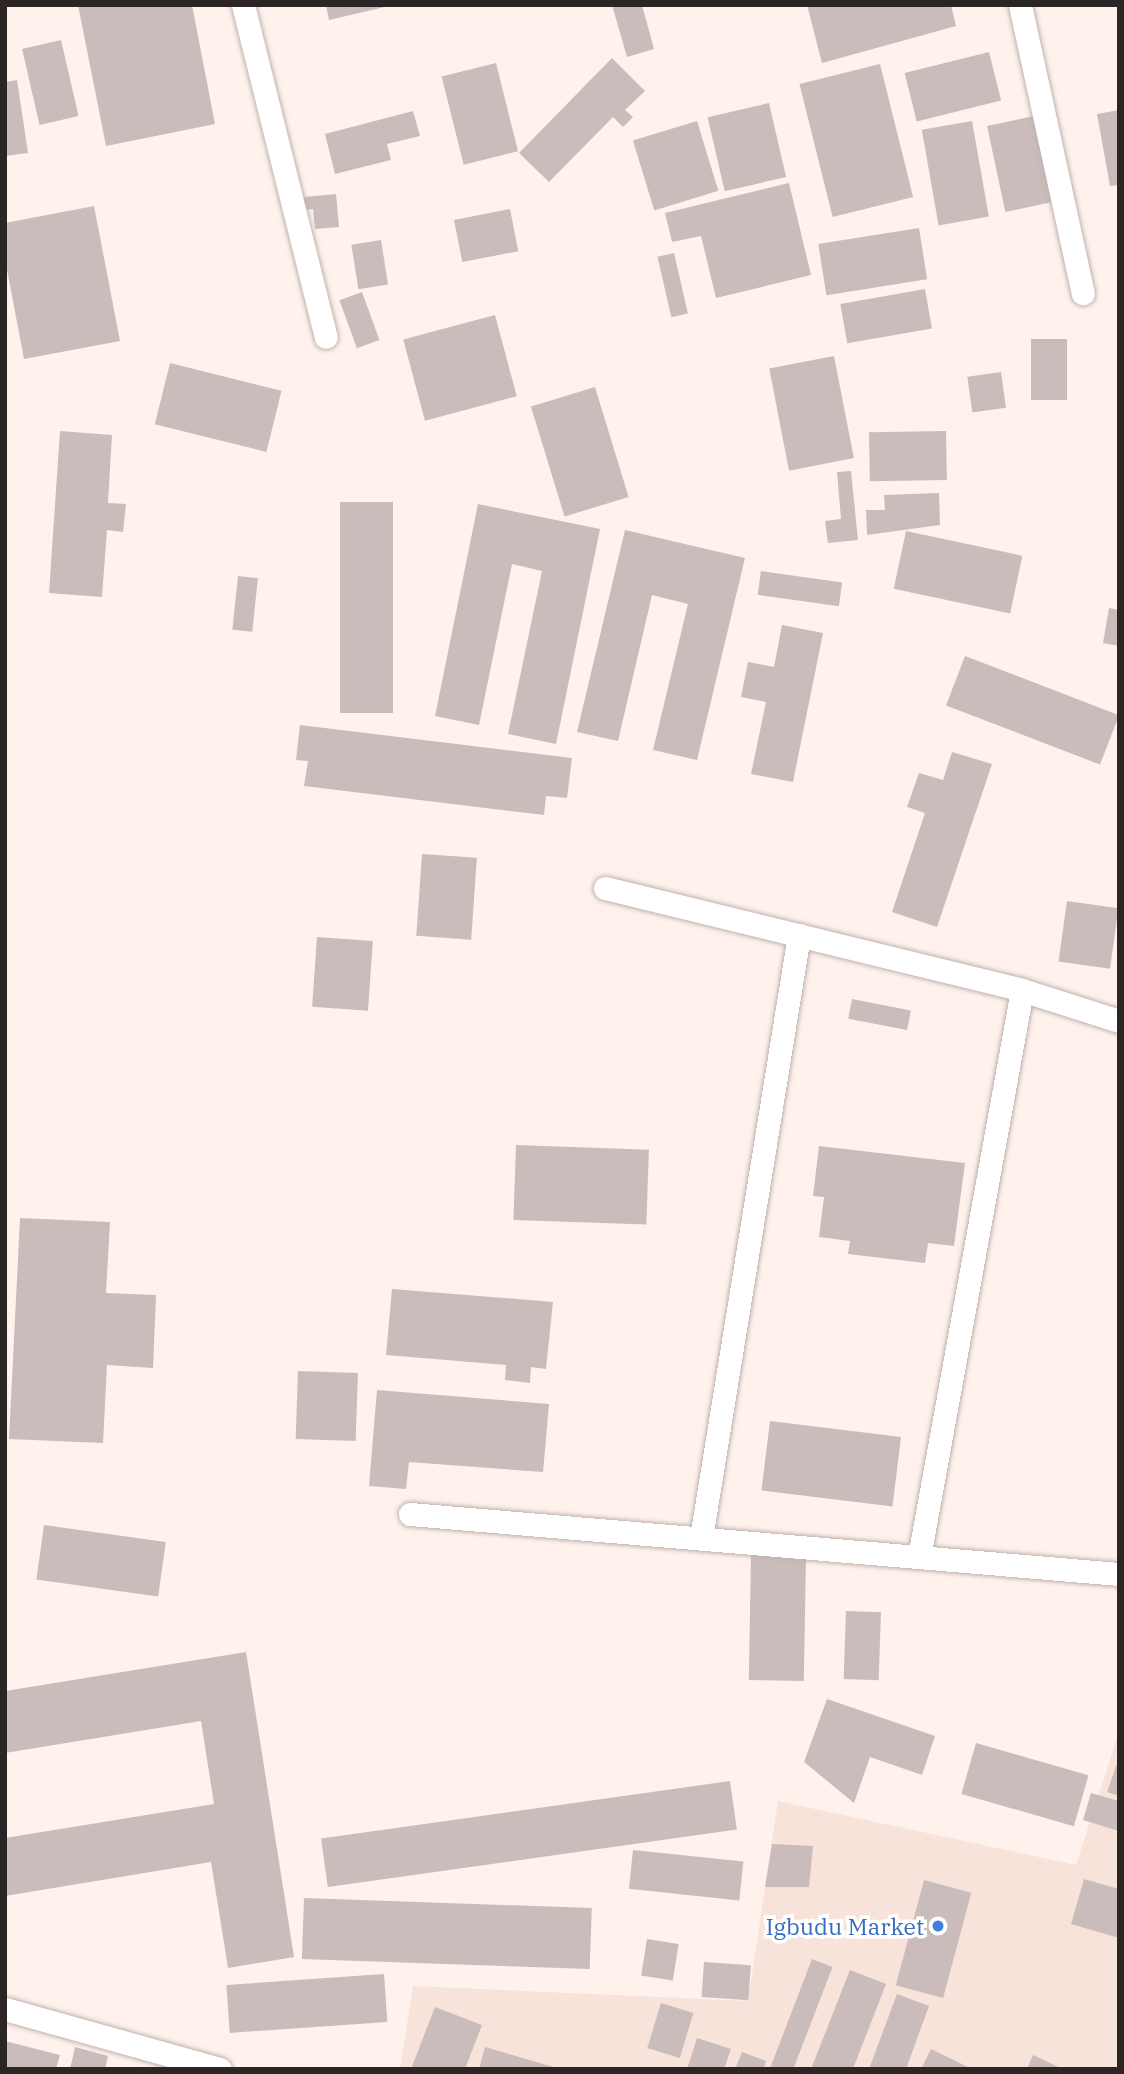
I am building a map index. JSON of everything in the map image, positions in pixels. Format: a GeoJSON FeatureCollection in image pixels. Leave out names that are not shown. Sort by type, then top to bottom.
{"type":"FeatureCollection","features":[{"type":"Feature","properties":{"kind":"street"},"geometry":{"type":"LineString","coordinates":[[243,5],[326,337]]}},
{"type":"Feature","properties":{"kind":"street"},"geometry":{"type":"LineString","coordinates":[[1020,5],[1083,293]]}},
{"type":"Feature","properties":{"kind":"street"},"geometry":{"type":"LineString","coordinates":[[605,888],[1022,990],[1119,1021]]}},
{"type":"Feature","properties":{"kind":"street"},"geometry":{"type":"LineString","coordinates":[[701,1538],[799,935]]}},
{"type":"Feature","properties":{"kind":"street"},"geometry":{"type":"LineString","coordinates":[[919,1557],[1022,990]]}},
{"type":"Feature","properties":{"kind":"street"},"geometry":{"type":"LineString","coordinates":[[410,1514],[1119,1574]]}},
{"type":"Feature","properties":{"kind":"street"},"geometry":{"type":"LineString","coordinates":[[5,2009],[220,2069]]}},
{"type":"Feature","properties":{"kind":"shaded area","name":"Igbudu Market"},"geometry":{"type":"Polygon","coordinates":[[[1119,1732],[1119,2069],[400,2069],[413,1986],[748,2001],[778,1801],[1076,1865],[1119,1732]]]}},
{"type":"Feature","properties":{"kind":"building"},"geometry":{"type":"Polygon","coordinates":[[[78,5],[192,5],[215,124],[106,146],[78,5]]]}},
{"type":"Feature","properties":{"kind":"building"},"geometry":{"type":"Polygon","coordinates":[[[326,5],[389,5],[389,6],[329,20],[326,5]]]}},
{"type":"Feature","properties":{"kind":"building"},"geometry":{"type":"Polygon","coordinates":[[[612,5],[642,5],[654,49],[627,57],[612,5]]]}},
{"type":"Feature","properties":{"kind":"building"},"geometry":{"type":"Polygon","coordinates":[[[807,5],[951,5],[956,26],[822,63],[807,5]]]}},
{"type":"Feature","properties":{"kind":"building"},"geometry":{"type":"Polygon","coordinates":[[[61,40],[79,116],[40,125],[22,49],[61,40]]]}},
{"type":"Feature","properties":{"kind":"building"},"geometry":{"type":"Polygon","coordinates":[[[989,52],[1001,101],[917,122],[905,73],[989,52]]]}},
{"type":"Feature","properties":{"kind":"building"},"geometry":{"type":"Polygon","coordinates":[[[612,58],[645,91],[625,110],[633,117],[623,127],[613,117],[549,182],[519,153],[612,58]]]}},
{"type":"Feature","properties":{"kind":"building"},"geometry":{"type":"Polygon","coordinates":[[[496,63],[518,151],[464,165],[442,77],[496,63]]]}},
{"type":"Feature","properties":{"kind":"building"},"geometry":{"type":"Polygon","coordinates":[[[880,64],[913,197],[833,217],[799,84],[880,64]]]}},
{"type":"Feature","properties":{"kind":"building"},"geometry":{"type":"Polygon","coordinates":[[[17,80],[28,153],[5,156],[5,82],[17,80]]]}},
{"type":"Feature","properties":{"kind":"building"},"geometry":{"type":"Polygon","coordinates":[[[769,103],[786,177],[725,191],[708,117],[769,103]]]}},
{"type":"Feature","properties":{"kind":"building"},"geometry":{"type":"Polygon","coordinates":[[[1119,110],[1119,185],[1110,186],[1097,114],[1119,110]]]}},
{"type":"Feature","properties":{"kind":"building"},"geometry":{"type":"Polygon","coordinates":[[[413,111],[420,136],[387,144],[391,160],[335,174],[325,134],[413,111]]]}},
{"type":"Feature","properties":{"kind":"building"},"geometry":{"type":"Polygon","coordinates":[[[1034,116],[1052,202],[1005,212],[987,126],[1034,116]]]}},
{"type":"Feature","properties":{"kind":"building"},"geometry":{"type":"Polygon","coordinates":[[[697,121],[718,191],[654,210],[633,141],[697,121]]]}},
{"type":"Feature","properties":{"kind":"building"},"geometry":{"type":"Polygon","coordinates":[[[972,121],[989,217],[939,225],[922,130],[972,121]]]}},
{"type":"Feature","properties":{"kind":"building"},"geometry":{"type":"Polygon","coordinates":[[[789,183],[811,275],[716,298],[701,236],[672,242],[665,213],[789,183]]]}},
{"type":"Feature","properties":{"kind":"building"},"geometry":{"type":"Polygon","coordinates":[[[336,194],[339,227],[315,229],[313,209],[305,210],[304,197],[336,194]]]}},
{"type":"Feature","properties":{"kind":"building"},"geometry":{"type":"Polygon","coordinates":[[[94,206],[120,341],[24,359],[5,259],[5,223],[94,206]]]}},
{"type":"Feature","properties":{"kind":"building"},"geometry":{"type":"Polygon","coordinates":[[[510,209],[518,251],[462,262],[454,220],[510,209]]]}},
{"type":"Feature","properties":{"kind":"building"},"geometry":{"type":"Polygon","coordinates":[[[919,228],[927,279],[826,295],[818,244],[919,228]]]}},
{"type":"Feature","properties":{"kind":"building"},"geometry":{"type":"Polygon","coordinates":[[[381,240],[388,284],[358,289],[351,245],[381,240]]]}},
{"type":"Feature","properties":{"kind":"building"},"geometry":{"type":"Polygon","coordinates":[[[674,253],[688,313],[671,317],[657,257],[674,253]]]}},
{"type":"Feature","properties":{"kind":"building"},"geometry":{"type":"Polygon","coordinates":[[[925,289],[932,328],[847,343],[840,304],[925,289]]]}},
{"type":"Feature","properties":{"kind":"building"},"geometry":{"type":"Polygon","coordinates":[[[362,292],[379,340],[357,348],[339,300],[362,292]]]}},
{"type":"Feature","properties":{"kind":"building"},"geometry":{"type":"Polygon","coordinates":[[[495,315],[517,396],[425,421],[403,340],[495,315]]]}},
{"type":"Feature","properties":{"kind":"building"},"geometry":{"type":"Polygon","coordinates":[[[1031,339],[1067,339],[1067,400],[1031,400],[1031,339]]]}},
{"type":"Feature","properties":{"kind":"building"},"geometry":{"type":"Polygon","coordinates":[[[834,356],[854,458],[789,471],[769,369],[834,356]]]}},
{"type":"Feature","properties":{"kind":"building"},"geometry":{"type":"Polygon","coordinates":[[[170,363],[282,391],[266,452],[155,424],[170,363]]]}},
{"type":"Feature","properties":{"kind":"building"},"geometry":{"type":"Polygon","coordinates":[[[1001,372],[1006,408],[972,412],[967,377],[1001,372]]]}},
{"type":"Feature","properties":{"kind":"building"},"geometry":{"type":"Polygon","coordinates":[[[595,387],[629,497],[565,517],[531,407],[595,387]]]}},
{"type":"Feature","properties":{"kind":"building"},"geometry":{"type":"Polygon","coordinates":[[[60,431],[112,435],[108,503],[126,504],[123,532],[107,530],[102,597],[49,593],[60,431]]]}},
{"type":"Feature","properties":{"kind":"building"},"geometry":{"type":"Polygon","coordinates":[[[946,431],[947,480],[870,481],[869,432],[946,431]]]}},
{"type":"Feature","properties":{"kind":"building"},"geometry":{"type":"Polygon","coordinates":[[[851,471],[858,540],[828,543],[825,521],[841,519],[837,472],[851,471]]]}},
{"type":"Feature","properties":{"kind":"building"},"geometry":{"type":"Polygon","coordinates":[[[939,493],[940,525],[867,535],[866,510],[885,510],[884,495],[939,493]]]}},
{"type":"Feature","properties":{"kind":"building"},"geometry":{"type":"Polygon","coordinates":[[[340,502],[393,502],[393,713],[340,713],[340,502]]]}},
{"type":"Feature","properties":{"kind":"building"},"geometry":{"type":"Polygon","coordinates":[[[478,504],[600,529],[556,744],[508,734],[542,571],[512,564],[479,725],[435,716],[478,504]]]}},
{"type":"Feature","properties":{"kind":"building"},"geometry":{"type":"Polygon","coordinates":[[[625,530],[745,558],[697,760],[653,750],[688,604],[652,595],[618,741],[577,732],[625,530]]]}},
{"type":"Feature","properties":{"kind":"building"},"geometry":{"type":"Polygon","coordinates":[[[906,531],[1022,556],[1010,613],[894,589],[906,531]]]}},
{"type":"Feature","properties":{"kind":"building"},"geometry":{"type":"Polygon","coordinates":[[[761,571],[842,582],[839,606],[758,595],[761,571]]]}},
{"type":"Feature","properties":{"kind":"building"},"geometry":{"type":"Polygon","coordinates":[[[238,576],[258,578],[252,632],[232,630],[238,576]]]}},
{"type":"Feature","properties":{"kind":"building"},"geometry":{"type":"Polygon","coordinates":[[[1109,608],[1119,610],[1119,646],[1103,643],[1109,608]]]}},
{"type":"Feature","properties":{"kind":"building"},"geometry":{"type":"Polygon","coordinates":[[[782,625],[823,633],[793,782],[751,774],[766,702],[741,697],[748,662],[774,667],[782,625]]]}},
{"type":"Feature","properties":{"kind":"building"},"geometry":{"type":"Polygon","coordinates":[[[965,656],[1119,715],[1100,765],[946,705],[965,656]]]}},
{"type":"Feature","properties":{"kind":"building"},"geometry":{"type":"Polygon","coordinates":[[[300,725],[572,758],[567,798],[546,796],[544,815],[304,786],[308,761],[296,760],[300,725]]]}},
{"type":"Feature","properties":{"kind":"building"},"geometry":{"type":"Polygon","coordinates":[[[952,752],[992,764],[937,927],[892,912],[925,813],[907,807],[919,773],[943,780],[952,752]]]}},
{"type":"Feature","properties":{"kind":"building"},"geometry":{"type":"Polygon","coordinates":[[[422,854],[477,858],[471,940],[416,936],[422,854]]]}},
{"type":"Feature","properties":{"kind":"building"},"geometry":{"type":"Polygon","coordinates":[[[1067,901],[1118,908],[1110,969],[1059,961],[1067,901]]]}},
{"type":"Feature","properties":{"kind":"building"},"geometry":{"type":"Polygon","coordinates":[[[317,937],[373,941],[368,1011],[312,1007],[317,937]]]}},
{"type":"Feature","properties":{"kind":"building"},"geometry":{"type":"Polygon","coordinates":[[[852,999],[911,1010],[907,1030],[848,1019],[852,999]]]}},
{"type":"Feature","properties":{"kind":"building"},"geometry":{"type":"Polygon","coordinates":[[[516,1145],[649,1150],[646,1225],[513,1220],[516,1145]]]}},
{"type":"Feature","properties":{"kind":"building"},"geometry":{"type":"Polygon","coordinates":[[[819,1146],[965,1163],[954,1246],[928,1243],[925,1263],[848,1254],[850,1241],[819,1237],[824,1197],[813,1196],[819,1146]]]}},
{"type":"Feature","properties":{"kind":"building"},"geometry":{"type":"Polygon","coordinates":[[[20,1218],[110,1222],[106,1293],[156,1295],[153,1368],[107,1365],[103,1443],[9,1439],[20,1218]]]}},
{"type":"Feature","properties":{"kind":"building"},"geometry":{"type":"Polygon","coordinates":[[[392,1289],[553,1302],[546,1369],[531,1367],[530,1383],[505,1380],[506,1365],[386,1355],[392,1289]]]}},
{"type":"Feature","properties":{"kind":"building"},"geometry":{"type":"Polygon","coordinates":[[[298,1371],[358,1373],[356,1441],[296,1439],[298,1371]]]}},
{"type":"Feature","properties":{"kind":"building"},"geometry":{"type":"Polygon","coordinates":[[[377,1390],[549,1404],[543,1472],[409,1462],[406,1489],[369,1486],[377,1390]]]}},
{"type":"Feature","properties":{"kind":"building"},"geometry":{"type":"Polygon","coordinates":[[[770,1421],[901,1437],[892,1507],[761,1490],[770,1421]]]}},
{"type":"Feature","properties":{"kind":"building"},"geometry":{"type":"Polygon","coordinates":[[[44,1525],[166,1542],[158,1597],[36,1579],[44,1525]]]}},
{"type":"Feature","properties":{"kind":"building"},"geometry":{"type":"Polygon","coordinates":[[[751,1555],[806,1556],[804,1681],[749,1680],[751,1555]]]}},
{"type":"Feature","properties":{"kind":"building"},"geometry":{"type":"Polygon","coordinates":[[[846,1611],[881,1612],[879,1680],[844,1679],[846,1611]]]}},
{"type":"Feature","properties":{"kind":"building"},"geometry":{"type":"Polygon","coordinates":[[[246,1652],[294,1957],[228,1968],[211,1862],[5,1896],[5,1838],[214,1804],[201,1721],[5,1753],[5,1691],[246,1652]]]}},
{"type":"Feature","properties":{"kind":"building"},"geometry":{"type":"Polygon","coordinates":[[[827,1699],[935,1736],[922,1775],[870,1757],[854,1803],[804,1762],[827,1699]]]}},
{"type":"Feature","properties":{"kind":"building"},"geometry":{"type":"Polygon","coordinates":[[[976,1743],[1088,1775],[1074,1826],[961,1794],[976,1743]]]}},
{"type":"Feature","properties":{"kind":"building"},"geometry":{"type":"Polygon","coordinates":[[[1119,1758],[1119,1796],[1107,1792],[1119,1758]]]}},
{"type":"Feature","properties":{"kind":"building"},"geometry":{"type":"Polygon","coordinates":[[[730,1781],[737,1830],[328,1887],[321,1838],[730,1781]]]}},
{"type":"Feature","properties":{"kind":"building"},"geometry":{"type":"Polygon","coordinates":[[[1091,1793],[1119,1801],[1119,1831],[1083,1820],[1091,1793]]]}},
{"type":"Feature","properties":{"kind":"building"},"geometry":{"type":"Polygon","coordinates":[[[772,1844],[813,1846],[809,1887],[765,1887],[772,1844]]]}},
{"type":"Feature","properties":{"kind":"building"},"geometry":{"type":"Polygon","coordinates":[[[633,1850],[743,1862],[739,1900],[629,1889],[633,1850]]]}},
{"type":"Feature","properties":{"kind":"building"},"geometry":{"type":"Polygon","coordinates":[[[1084,1879],[1119,1889],[1119,1938],[1071,1924],[1084,1879]]]}},
{"type":"Feature","properties":{"kind":"building"},"geometry":{"type":"Polygon","coordinates":[[[924,1880],[971,1893],[943,1998],[896,1985],[924,1880]]]}},
{"type":"Feature","properties":{"kind":"building"},"geometry":{"type":"Polygon","coordinates":[[[304,1898],[592,1908],[590,1969],[302,1959],[304,1898]]]}},
{"type":"Feature","properties":{"kind":"building"},"geometry":{"type":"Polygon","coordinates":[[[647,1939],[679,1944],[673,1981],[641,1976],[647,1939]]]}},
{"type":"Feature","properties":{"kind":"building"},"geometry":{"type":"Polygon","coordinates":[[[812,1959],[833,1967],[793,2069],[770,2068],[812,1959]]]}},
{"type":"Feature","properties":{"kind":"building"},"geometry":{"type":"Polygon","coordinates":[[[704,1962],[751,1965],[748,2000],[702,1997],[704,1962]]]}},
{"type":"Feature","properties":{"kind":"building"},"geometry":{"type":"Polygon","coordinates":[[[850,1970],[886,1984],[853,2069],[811,2069],[850,1970]]]}},
{"type":"Feature","properties":{"kind":"building"},"geometry":{"type":"Polygon","coordinates":[[[384,1974],[387,2022],[230,2033],[226,1985],[384,1974]]]}},
{"type":"Feature","properties":{"kind":"building"},"geometry":{"type":"Polygon","coordinates":[[[897,1994],[929,2006],[906,2069],[869,2069],[897,1994]]]}},
{"type":"Feature","properties":{"kind":"building"},"geometry":{"type":"Polygon","coordinates":[[[661,2003],[694,2013],[680,2058],[647,2048],[661,2003]]]}},
{"type":"Feature","properties":{"kind":"building"},"geometry":{"type":"Polygon","coordinates":[[[435,2007],[482,2025],[465,2069],[411,2069],[435,2007]]]}},
{"type":"Feature","properties":{"kind":"building"},"geometry":{"type":"Polygon","coordinates":[[[697,2038],[731,2049],[724,2069],[687,2069],[697,2038]]]}},
{"type":"Feature","properties":{"kind":"building"},"geometry":{"type":"Polygon","coordinates":[[[5,2041],[60,2055],[56,2069],[5,2069],[5,2041]]]}},
{"type":"Feature","properties":{"kind":"building"},"geometry":{"type":"Polygon","coordinates":[[[75,2047],[108,2056],[105,2069],[70,2069],[75,2047]]]}},
{"type":"Feature","properties":{"kind":"building"},"geometry":{"type":"Polygon","coordinates":[[[485,2047],[557,2068],[557,2069],[479,2069],[485,2047]]]}},
{"type":"Feature","properties":{"kind":"building"},"geometry":{"type":"Polygon","coordinates":[[[931,2049],[972,2069],[921,2069],[931,2049]]]}},
{"type":"Feature","properties":{"kind":"building"},"geometry":{"type":"Polygon","coordinates":[[[742,2052],[766,2061],[764,2069],[735,2069],[742,2052]]]}},
{"type":"Feature","properties":{"kind":"building"},"geometry":{"type":"Polygon","coordinates":[[[1033,2055],[1063,2069],[1027,2069],[1033,2055]]]}},
{"type":"Feature","properties":{"kind":"place","name":"Igbudu Market"},"geometry":{"type":"Point","coordinates":[938,1926]}}]}
